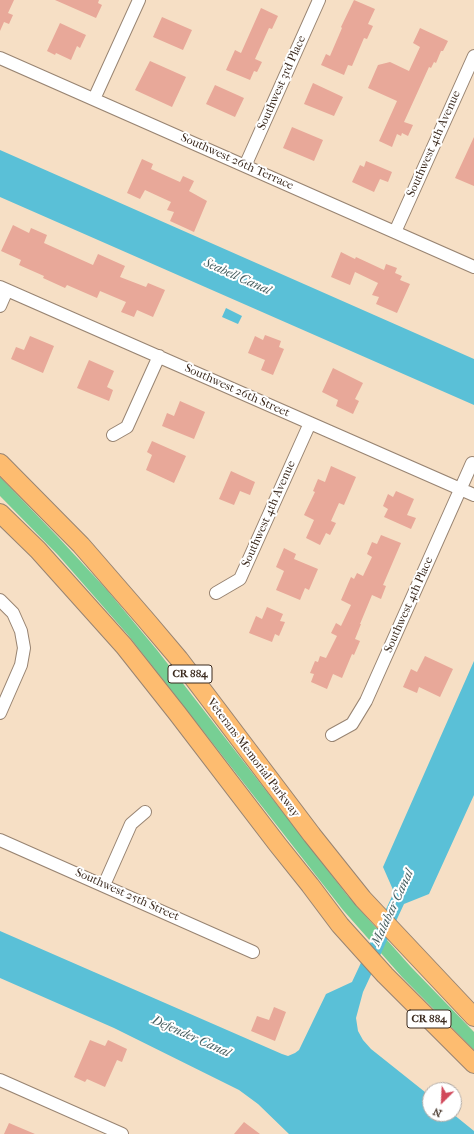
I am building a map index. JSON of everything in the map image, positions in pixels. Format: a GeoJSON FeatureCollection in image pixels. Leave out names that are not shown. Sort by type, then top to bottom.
{"type":"FeatureCollection","features":[{"type":"Feature","properties":{"kind":"highway","name":"Veterans Memorial Parkway"},"geometry":{"type":"LineString","coordinates":[[0,463],[81,545],[146,620],[179,659],[312,835],[363,899],[474,1018]]}},
{"type":"Feature","properties":{"kind":"highway","name":"CR 884"},"geometry":{"type":"LineString","coordinates":[[0,513],[38,550],[124,646],[340,925],[384,975],[474,1064]]}},
{"type":"Feature","properties":{"kind":"highway"},"geometry":{"type":"LineString","coordinates":[[0,529],[74,606],[124,646]]}},
{"type":"Feature","properties":{"kind":"street"},"geometry":{"type":"LineString","coordinates":[[94,100],[139,0]]}},
{"type":"Feature","properties":{"kind":"street","name":"Southwest 3rd Place"},"geometry":{"type":"LineString","coordinates":[[244,166],[319,0]]}},
{"type":"Feature","properties":{"kind":"street","name":"Southwest 4th Avenue"},"geometry":{"type":"LineString","coordinates":[[395,232],[474,56]]}},
{"type":"Feature","properties":{"kind":"street","name":"Southwest 26th Terrace"},"geometry":{"type":"LineString","coordinates":[[0,58],[474,267]]}},
{"type":"Feature","properties":{"kind":"street"},"geometry":{"type":"LineString","coordinates":[[0,306],[4,288]]}},
{"type":"Feature","properties":{"kind":"street","name":"Southwest 26th Street"},"geometry":{"type":"LineString","coordinates":[[4,288],[474,495]]}},
{"type":"Feature","properties":{"kind":"street"},"geometry":{"type":"LineString","coordinates":[[113,435],[127,427],[159,356]]}},
{"type":"Feature","properties":{"kind":"street","name":"Southwest 4th Avenue"},"geometry":{"type":"LineString","coordinates":[[216,593],[240,579],[310,423]]}},
{"type":"Feature","properties":{"kind":"street","name":"Southwest 4th Place"},"geometry":{"type":"LineString","coordinates":[[332,735],[352,724],[366,701],[472,463]]}},
{"type":"Feature","properties":{"kind":"street"},"geometry":{"type":"LineString","coordinates":[[0,600],[13,613],[21,631],[24,648],[21,666],[0,713]]}},
{"type":"Feature","properties":{"kind":"street"},"geometry":{"type":"LineString","coordinates":[[104,885],[131,824],[145,812]]}},
{"type":"Feature","properties":{"kind":"street","name":"Southwest 25th Street"},"geometry":{"type":"LineString","coordinates":[[0,840],[253,952]]}},
{"type":"Feature","properties":{"kind":"street"},"geometry":{"type":"LineString","coordinates":[[0,1080],[122,1134]]}},
{"type":"Feature","properties":{"kind":"green space"},"geometry":{"type":"Polygon","coordinates":[[[0,477],[107,590],[157,650],[347,895],[411,967],[474,1032],[474,1050],[402,977],[343,910],[128,635],[58,555],[0,496],[0,477]]]}},
{"type":"Feature","properties":{"kind":"water","name":"Seabell Canal"},"geometry":{"type":"Polygon","coordinates":[[[0,150],[474,359],[474,405],[0,197],[0,150]]]}},
{"type":"Feature","properties":{"kind":"water"},"geometry":{"type":"Polygon","coordinates":[[[226,308],[242,316],[238,324],[222,317],[226,308]]]}},
{"type":"Feature","properties":{"kind":"water"},"geometry":{"type":"Polygon","coordinates":[[[474,661],[474,795],[429,894],[404,904],[363,992],[356,1018],[358,1031],[363,1040],[371,1049],[422,1090],[422,1122],[462,1121],[474,1131],[474,1134],[289,1134],[258,1104],[239,1090],[114,1028],[0,978],[0,931],[288,1056],[299,1050],[326,994],[352,982],[394,892],[383,867],[474,661]]]}},
{"type":"Feature","properties":{"kind":"building"},"geometry":{"type":"Polygon","coordinates":[[[0,0],[14,0],[8,13],[13,15],[9,24],[4,22],[0,31],[0,0]]]}},
{"type":"Feature","properties":{"kind":"building"},"geometry":{"type":"Polygon","coordinates":[[[55,0],[99,0],[98,3],[102,5],[96,18],[55,0]]]}},
{"type":"Feature","properties":{"kind":"building"},"geometry":{"type":"Polygon","coordinates":[[[354,0],[375,9],[368,24],[373,26],[367,39],[364,38],[352,66],[348,65],[344,75],[321,65],[326,54],[330,56],[342,28],[341,27],[354,0]]]}},
{"type":"Feature","properties":{"kind":"building"},"geometry":{"type":"Polygon","coordinates":[[[261,8],[278,16],[272,29],[269,28],[255,59],[262,62],[257,72],[254,71],[250,80],[226,70],[235,50],[241,53],[261,8]]]}},
{"type":"Feature","properties":{"kind":"building"},"geometry":{"type":"Polygon","coordinates":[[[162,17],[192,30],[183,50],[153,37],[162,17]]]}},
{"type":"Feature","properties":{"kind":"building"},"geometry":{"type":"Polygon","coordinates":[[[60,23],[86,35],[80,48],[77,46],[71,60],[56,53],[55,55],[47,51],[60,23]]]}},
{"type":"Feature","properties":{"kind":"building"},"geometry":{"type":"Polygon","coordinates":[[[420,28],[448,41],[443,51],[441,51],[436,63],[434,62],[431,68],[429,67],[404,122],[413,125],[408,136],[402,133],[401,136],[397,134],[392,147],[379,141],[397,101],[368,88],[378,65],[390,62],[409,71],[420,47],[413,43],[420,28]]]}},
{"type":"Feature","properties":{"kind":"building"},"geometry":{"type":"Polygon","coordinates":[[[150,61],[186,77],[172,107],[135,90],[150,61]]]}},
{"type":"Feature","properties":{"kind":"building"},"geometry":{"type":"Polygon","coordinates":[[[313,83],[343,97],[334,116],[304,104],[313,83]]]}},
{"type":"Feature","properties":{"kind":"building"},"geometry":{"type":"Polygon","coordinates":[[[215,85],[244,98],[235,117],[206,104],[215,85]]]}},
{"type":"Feature","properties":{"kind":"building"},"geometry":{"type":"Polygon","coordinates":[[[292,127],[323,140],[314,161],[283,148],[292,127]]]}},
{"type":"Feature","properties":{"kind":"building"},"geometry":{"type":"Polygon","coordinates":[[[474,137],[474,186],[455,178],[474,137]]]}},
{"type":"Feature","properties":{"kind":"building"},"geometry":{"type":"Polygon","coordinates":[[[142,159],[153,164],[151,169],[180,182],[183,176],[194,181],[189,191],[207,201],[194,232],[170,221],[174,212],[167,210],[171,202],[145,190],[140,199],[127,193],[142,159]]]}},
{"type":"Feature","properties":{"kind":"building"},"geometry":{"type":"Polygon","coordinates":[[[366,161],[392,172],[388,182],[380,179],[374,192],[352,182],[360,165],[364,167],[366,161]]]}},
{"type":"Feature","properties":{"kind":"building"},"geometry":{"type":"Polygon","coordinates":[[[13,225],[29,233],[31,228],[47,235],[44,243],[93,265],[98,254],[125,266],[120,277],[146,287],[148,283],[165,290],[153,317],[137,310],[134,317],[121,312],[126,302],[100,291],[97,298],[67,285],[65,288],[43,278],[44,276],[19,265],[21,260],[1,251],[13,225]]]}},
{"type":"Feature","properties":{"kind":"building"},"geometry":{"type":"Polygon","coordinates":[[[341,252],[384,270],[386,264],[397,268],[395,273],[402,276],[400,280],[410,284],[397,313],[376,304],[379,297],[372,295],[378,283],[355,272],[350,285],[331,277],[341,252]]]}},
{"type":"Feature","properties":{"kind":"building"},"geometry":{"type":"Polygon","coordinates":[[[265,335],[281,341],[279,347],[284,349],[273,375],[261,370],[265,360],[248,353],[255,336],[263,340],[265,335]]]}},
{"type":"Feature","properties":{"kind":"building"},"geometry":{"type":"Polygon","coordinates":[[[30,336],[54,346],[43,373],[11,359],[16,347],[24,350],[30,336]]]}},
{"type":"Feature","properties":{"kind":"building"},"geometry":{"type":"Polygon","coordinates":[[[89,360],[114,371],[107,387],[113,390],[109,401],[77,388],[89,360]]]}},
{"type":"Feature","properties":{"kind":"building"},"geometry":{"type":"Polygon","coordinates":[[[333,368],[363,383],[355,399],[359,401],[353,414],[336,406],[338,400],[322,392],[333,368]]]}},
{"type":"Feature","properties":{"kind":"building"},"geometry":{"type":"Polygon","coordinates":[[[180,401],[205,412],[194,439],[162,426],[167,413],[174,416],[180,401]]]}},
{"type":"Feature","properties":{"kind":"building"},"geometry":{"type":"Polygon","coordinates":[[[152,441],[186,456],[174,483],[146,470],[152,455],[147,452],[152,441]]]}},
{"type":"Feature","properties":{"kind":"building"},"geometry":{"type":"Polygon","coordinates":[[[331,466],[356,477],[344,505],[339,503],[331,521],[336,523],[330,535],[326,533],[320,545],[306,538],[314,520],[304,515],[315,492],[313,491],[318,479],[325,482],[331,466]]]}},
{"type":"Feature","properties":{"kind":"building"},"geometry":{"type":"Polygon","coordinates":[[[231,471],[255,482],[250,495],[240,491],[234,505],[219,499],[231,471]]]}},
{"type":"Feature","properties":{"kind":"building"},"geometry":{"type":"Polygon","coordinates":[[[396,491],[414,499],[407,515],[416,518],[411,529],[384,517],[388,509],[383,506],[388,494],[393,497],[396,491]]]}},
{"type":"Feature","properties":{"kind":"building"},"geometry":{"type":"Polygon","coordinates":[[[381,535],[401,543],[383,585],[386,586],[381,599],[372,595],[355,639],[360,641],[354,655],[352,654],[342,678],[333,674],[327,689],[311,682],[314,674],[310,673],[315,661],[318,662],[320,656],[326,658],[337,636],[331,633],[336,623],[341,626],[351,605],[341,600],[351,577],[354,579],[357,573],[363,576],[372,557],[367,554],[372,542],[377,544],[381,535]]]}},
{"type":"Feature","properties":{"kind":"building"},"geometry":{"type":"Polygon","coordinates":[[[284,548],[296,554],[294,559],[318,569],[309,590],[305,588],[300,600],[276,590],[284,571],[276,567],[284,548]]]}},
{"type":"Feature","properties":{"kind":"building"},"geometry":{"type":"Polygon","coordinates":[[[267,607],[283,614],[280,621],[285,622],[279,636],[275,634],[272,642],[249,633],[256,616],[262,619],[267,607]]]}},
{"type":"Feature","properties":{"kind":"building"},"geometry":{"type":"Polygon","coordinates":[[[425,656],[453,669],[440,697],[419,687],[417,693],[403,687],[411,669],[417,672],[425,656]]]}},
{"type":"Feature","properties":{"kind":"building"},"geometry":{"type":"Polygon","coordinates":[[[274,1007],[286,1012],[275,1041],[251,1031],[257,1016],[269,1020],[274,1007]]]}},
{"type":"Feature","properties":{"kind":"building"},"geometry":{"type":"Polygon","coordinates":[[[90,1040],[105,1046],[108,1040],[127,1049],[122,1062],[117,1060],[105,1087],[87,1079],[85,1082],[74,1077],[90,1040]]]}},
{"type":"Feature","properties":{"kind":"building"},"geometry":{"type":"Polygon","coordinates":[[[244,1122],[260,1134],[234,1134],[244,1122]]]}},
{"type":"Feature","properties":{"kind":"building"},"geometry":{"type":"Polygon","coordinates":[[[9,1123],[35,1134],[4,1134],[9,1123]]]}},
{"type":"Feature","properties":{"kind":"water label","name":"Malabar Canal"},"geometry":{"type":"Point","coordinates":[393,908]}},
{"type":"Feature","properties":{"kind":"water label","name":"Defender Canal"},"geometry":{"type":"Point","coordinates":[191,1037]}}]}
